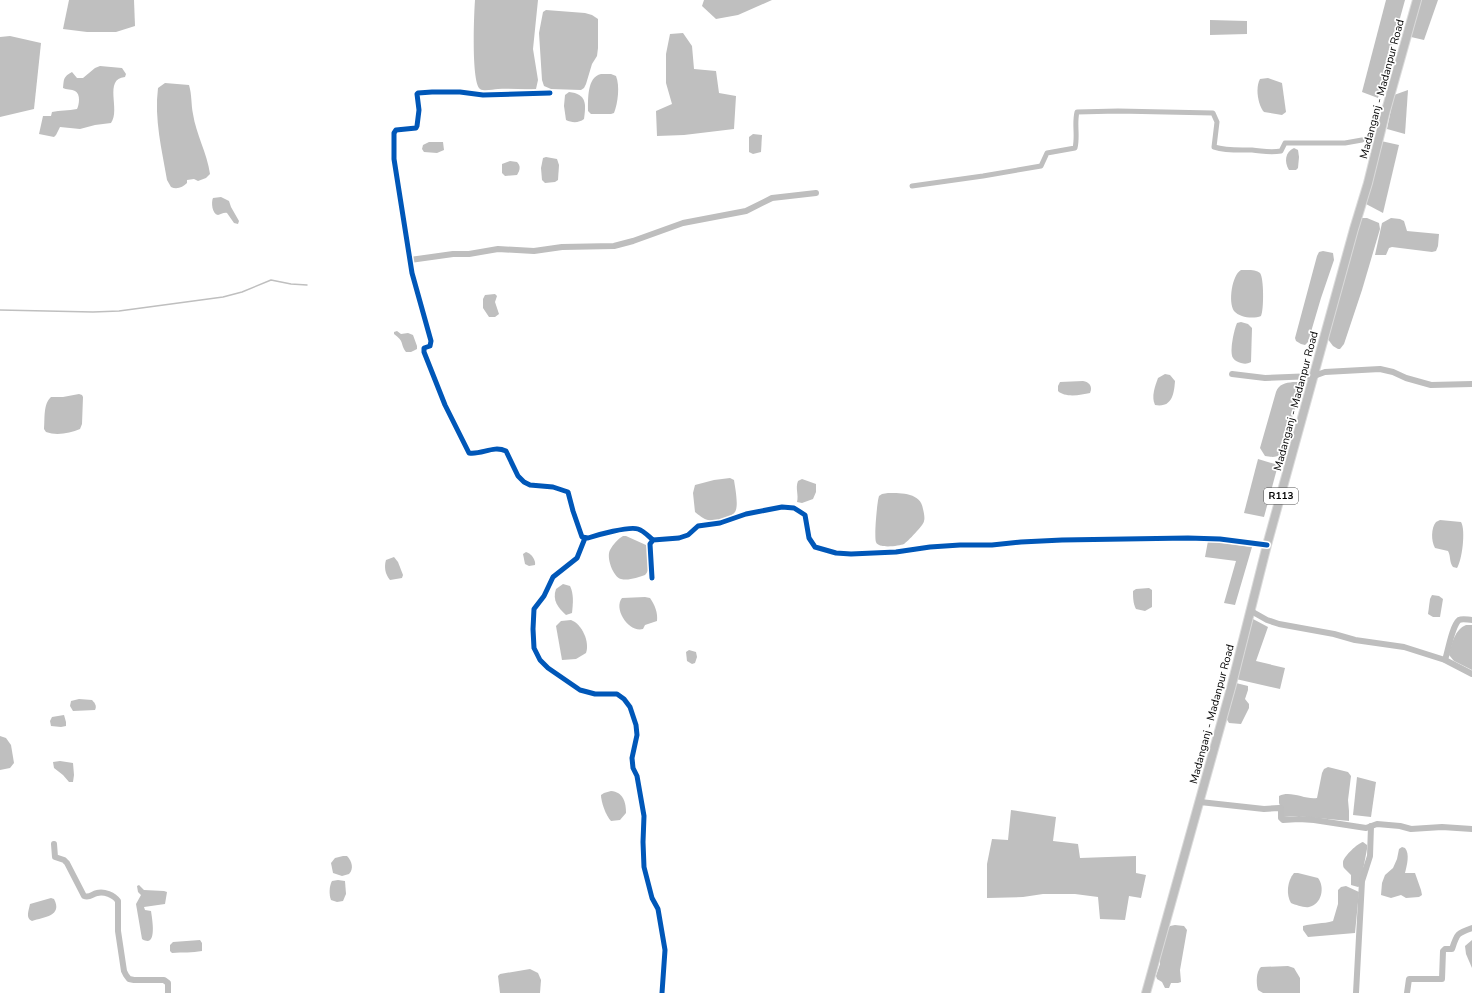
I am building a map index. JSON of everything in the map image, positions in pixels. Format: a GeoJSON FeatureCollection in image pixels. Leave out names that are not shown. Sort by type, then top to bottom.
{"type":"FeatureCollection","features":[{"type":"Feature","properties":{"kind":"main road","name":"Madanganj - Madanpur Road"},"geometry":{"type":"LineString","coordinates":[[1146,993],[1200,802],[1267,545],[1368,183],[1385,114],[1417,0]]}},
{"type":"Feature","properties":{"kind":"street"},"geometry":{"type":"LineString","coordinates":[[550,93],[483,95],[460,92],[432,92],[417,94],[419,110],[418,126],[416,128],[396,130],[393,137],[395,166],[412,273],[431,341],[430,346],[424,348],[424,352],[445,404],[467,450],[469,453],[473,454],[491,449],[502,449],[506,451],[518,476],[524,482],[530,485],[552,487],[568,492],[581,535],[585,538]]}},
{"type":"Feature","properties":{"kind":"street"},"geometry":{"type":"LineString","coordinates":[[410,260],[453,254],[469,254],[498,249],[534,250],[614,246],[684,223],[746,211],[772,198],[816,193]]}},
{"type":"Feature","properties":{"kind":"street"},"geometry":{"type":"LineString","coordinates":[[1232,374],[1265,378],[1314,376],[1325,372],[1380,369],[1431,385],[1472,384]]}},
{"type":"Feature","properties":{"kind":"street"},"geometry":{"type":"LineString","coordinates":[[585,538],[627,528],[636,528],[644,532],[653,540],[678,538],[688,534],[698,526],[782,507],[790,507],[805,515],[809,538],[815,547],[836,553],[851,554],[896,552],[930,547],[992,545],[1062,540],[1188,538],[1220,539],[1267,545]]}},
{"type":"Feature","properties":{"kind":"street"},"geometry":{"type":"LineString","coordinates":[[585,538],[576,558],[553,577],[544,596],[534,609],[534,648],[540,660],[548,668],[580,690],[595,694],[617,694],[624,699],[630,707],[636,725],[637,736],[632,758],[633,768],[637,776],[644,809],[644,867],[652,898],[658,909],[664,944],[662,993]]}},
{"type":"Feature","properties":{"kind":"street"},"geometry":{"type":"LineString","coordinates":[[652,578],[650,544],[653,540]]}},
{"type":"Feature","properties":{"kind":"street"},"geometry":{"type":"LineString","coordinates":[[1251,611],[1267,620],[1279,624],[1334,634],[1354,640],[1404,647],[1445,660],[1472,674]]}},
{"type":"Feature","properties":{"kind":"street"},"geometry":{"type":"LineString","coordinates":[[1445,660],[1456,624],[1462,619],[1472,620]]}},
{"type":"Feature","properties":{"kind":"street"},"geometry":{"type":"LineString","coordinates":[[1200,802],[1264,810],[1281,808],[1281,818],[1283,820],[1314,820],[1361,828],[1366,828],[1377,824],[1400,826],[1412,829],[1442,827],[1472,829]]}},
{"type":"Feature","properties":{"kind":"street"},"geometry":{"type":"LineString","coordinates":[[1356,993],[1362,881],[1370,856],[1371,826]]}},
{"type":"Feature","properties":{"kind":"street"},"geometry":{"type":"LineString","coordinates":[[54,844],[55,857],[64,860],[67,863],[84,896],[89,897],[99,892],[106,893],[116,898],[118,901],[119,942],[124,971],[128,977],[134,980],[164,980],[168,983],[168,993]]}},
{"type":"Feature","properties":{"kind":"street"},"geometry":{"type":"LineString","coordinates":[[1407,993],[1409,979],[1442,979],[1443,951],[1452,948],[1457,935],[1461,931],[1472,928]]}},
{"type":"Feature","properties":{"kind":"shaded area"},"geometry":{"type":"Polygon","coordinates":[[[69,0],[134,0],[135,26],[116,32],[87,32],[63,29],[69,0]]]}},
{"type":"Feature","properties":{"kind":"shaded area"},"geometry":{"type":"Polygon","coordinates":[[[475,0],[538,0],[533,49],[538,80],[536,89],[480,89],[477,84],[474,61],[475,0]]]}},
{"type":"Feature","properties":{"kind":"shaded area"},"geometry":{"type":"Polygon","coordinates":[[[704,0],[772,0],[738,15],[716,19],[702,6],[704,0]]]}},
{"type":"Feature","properties":{"kind":"shaded area"},"geometry":{"type":"Polygon","coordinates":[[[1386,0],[1405,0],[1378,98],[1362,92],[1386,0]]]}},
{"type":"Feature","properties":{"kind":"shaded area"},"geometry":{"type":"Polygon","coordinates":[[[1419,0],[1438,0],[1424,40],[1411,37],[1410,28],[1419,0]]]}},
{"type":"Feature","properties":{"kind":"shaded area"},"geometry":{"type":"Polygon","coordinates":[[[546,10],[585,13],[598,19],[597,56],[592,64],[586,84],[581,90],[551,89],[544,86],[542,80],[539,33],[543,12],[546,10]]]}},
{"type":"Feature","properties":{"kind":"shaded area"},"geometry":{"type":"Polygon","coordinates":[[[1210,20],[1247,21],[1247,34],[1210,35],[1210,20]]]}},
{"type":"Feature","properties":{"kind":"shaded area"},"geometry":{"type":"Polygon","coordinates":[[[683,33],[692,46],[694,69],[716,71],[719,93],[736,96],[734,129],[684,135],[657,136],[656,111],[672,104],[666,83],[666,54],[670,34],[683,33]]]}},
{"type":"Feature","properties":{"kind":"shaded area"},"geometry":{"type":"Polygon","coordinates":[[[10,36],[41,43],[34,109],[0,117],[0,37],[10,36]]]}},
{"type":"Feature","properties":{"kind":"shaded area"},"geometry":{"type":"Polygon","coordinates":[[[100,66],[122,68],[126,74],[125,77],[118,79],[115,83],[114,117],[111,123],[80,129],[60,127],[54,137],[39,134],[43,116],[51,116],[52,112],[55,111],[77,109],[79,100],[77,92],[63,88],[65,77],[72,72],[77,78],[83,78],[95,68],[100,66]]]}},
{"type":"Feature","properties":{"kind":"shaded area"},"geometry":{"type":"Polygon","coordinates":[[[601,74],[611,74],[616,76],[618,89],[617,104],[614,113],[591,114],[588,111],[589,89],[593,79],[601,74]]]}},
{"type":"Feature","properties":{"kind":"shaded area"},"geometry":{"type":"Polygon","coordinates":[[[1268,78],[1282,83],[1286,112],[1282,115],[1264,112],[1260,105],[1257,92],[1258,83],[1260,79],[1268,78]]]}},
{"type":"Feature","properties":{"kind":"shaded area"},"geometry":{"type":"Polygon","coordinates":[[[165,83],[189,85],[194,121],[210,174],[206,178],[198,181],[194,179],[187,180],[187,183],[178,188],[171,187],[167,180],[159,134],[157,111],[158,88],[165,83]]]}},
{"type":"Feature","properties":{"kind":"shaded area"},"geometry":{"type":"Polygon","coordinates":[[[1408,90],[1405,134],[1387,129],[1394,95],[1408,90]]]}},
{"type":"Feature","properties":{"kind":"shaded area"},"geometry":{"type":"Polygon","coordinates":[[[569,92],[575,93],[582,97],[585,104],[584,119],[578,122],[566,120],[564,106],[565,95],[569,92]]]}},
{"type":"Feature","properties":{"kind":"shaded area"},"geometry":{"type":"Polygon","coordinates":[[[753,134],[762,135],[761,152],[753,154],[749,152],[749,137],[753,134]]]}},
{"type":"Feature","properties":{"kind":"shaded area"},"geometry":{"type":"Polygon","coordinates":[[[1381,141],[1399,145],[1383,213],[1366,204],[1381,141]]]}},
{"type":"Feature","properties":{"kind":"shaded area"},"geometry":{"type":"Polygon","coordinates":[[[429,142],[443,142],[444,150],[437,153],[424,152],[422,149],[423,145],[429,142]]]}},
{"type":"Feature","properties":{"kind":"shaded area"},"geometry":{"type":"Polygon","coordinates":[[[1294,148],[1298,150],[1298,168],[1296,170],[1289,170],[1286,164],[1286,158],[1289,152],[1294,148]]]}},
{"type":"Feature","properties":{"kind":"shaded area"},"geometry":{"type":"Polygon","coordinates":[[[546,157],[557,159],[559,165],[558,180],[555,182],[545,183],[542,180],[541,168],[543,158],[546,157]]]}},
{"type":"Feature","properties":{"kind":"shaded area"},"geometry":{"type":"Polygon","coordinates":[[[510,161],[517,162],[520,167],[519,171],[517,175],[505,176],[502,173],[502,164],[510,161]]]}},
{"type":"Feature","properties":{"kind":"shaded area"},"geometry":{"type":"Polygon","coordinates":[[[221,197],[229,201],[239,221],[238,224],[234,223],[227,213],[218,215],[214,212],[212,200],[213,198],[221,197]]]}},
{"type":"Feature","properties":{"kind":"shaded area"},"geometry":{"type":"Polygon","coordinates":[[[1359,218],[1367,218],[1379,223],[1380,229],[1344,344],[1340,349],[1338,349],[1333,346],[1327,338],[1359,218]]]}},
{"type":"Feature","properties":{"kind":"shaded area"},"geometry":{"type":"Polygon","coordinates":[[[1391,218],[1404,221],[1407,231],[1439,234],[1436,251],[1432,252],[1392,247],[1389,248],[1386,255],[1375,255],[1382,223],[1391,218]]]}},
{"type":"Feature","properties":{"kind":"shaded area"},"geometry":{"type":"Polygon","coordinates":[[[1323,251],[1333,253],[1334,260],[1308,342],[1305,345],[1296,341],[1295,338],[1317,256],[1319,252],[1323,251]]]}},
{"type":"Feature","properties":{"kind":"shaded area"},"geometry":{"type":"Polygon","coordinates":[[[1241,270],[1254,270],[1260,273],[1263,294],[1261,316],[1247,317],[1240,315],[1234,311],[1232,307],[1231,295],[1233,283],[1235,277],[1241,270]]]}},
{"type":"Feature","properties":{"kind":"shaded area"},"geometry":{"type":"Polygon","coordinates":[[[495,294],[497,296],[495,302],[499,314],[495,317],[489,317],[483,308],[483,299],[485,295],[495,294]]]}},
{"type":"Feature","properties":{"kind":"shaded area"},"geometry":{"type":"Polygon","coordinates":[[[1241,322],[1248,324],[1252,328],[1251,362],[1246,364],[1235,360],[1232,355],[1232,346],[1237,323],[1241,322]]]}},
{"type":"Feature","properties":{"kind":"shaded area"},"geometry":{"type":"Polygon","coordinates":[[[397,331],[401,334],[408,333],[413,335],[417,349],[411,352],[406,352],[401,341],[394,334],[394,332],[397,331]]]}},
{"type":"Feature","properties":{"kind":"shaded area"},"geometry":{"type":"Polygon","coordinates":[[[1165,374],[1170,375],[1175,381],[1173,395],[1169,402],[1161,405],[1155,405],[1153,395],[1156,384],[1158,378],[1165,374]]]}},
{"type":"Feature","properties":{"kind":"shaded area"},"geometry":{"type":"Polygon","coordinates":[[[1083,381],[1090,385],[1090,393],[1065,395],[1058,391],[1060,382],[1083,381]]]}},
{"type":"Feature","properties":{"kind":"shaded area"},"geometry":{"type":"Polygon","coordinates":[[[1300,382],[1302,384],[1289,427],[1286,445],[1281,454],[1271,457],[1265,456],[1260,448],[1276,392],[1283,384],[1300,382]]]}},
{"type":"Feature","properties":{"kind":"shaded area"},"geometry":{"type":"Polygon","coordinates":[[[79,394],[83,397],[82,424],[80,429],[63,434],[46,432],[44,429],[45,412],[48,400],[51,397],[63,397],[79,394]]]}},
{"type":"Feature","properties":{"kind":"shaded area"},"geometry":{"type":"Polygon","coordinates":[[[1258,459],[1278,465],[1264,517],[1244,513],[1258,459]]]}},
{"type":"Feature","properties":{"kind":"shaded area"},"geometry":{"type":"Polygon","coordinates":[[[730,478],[734,480],[737,505],[733,514],[723,519],[708,520],[704,519],[695,512],[693,493],[695,485],[730,478]]]}},
{"type":"Feature","properties":{"kind":"shaded area"},"geometry":{"type":"Polygon","coordinates":[[[802,479],[816,484],[816,492],[813,499],[802,503],[797,502],[797,486],[798,481],[802,479]]]}},
{"type":"Feature","properties":{"kind":"shaded area"},"geometry":{"type":"Polygon","coordinates":[[[888,493],[899,493],[915,497],[919,500],[923,509],[923,523],[912,537],[901,545],[881,546],[876,542],[875,534],[879,496],[888,493]]]}},
{"type":"Feature","properties":{"kind":"shaded area"},"geometry":{"type":"Polygon","coordinates":[[[1440,520],[1461,522],[1463,545],[1457,568],[1453,567],[1448,551],[1435,548],[1432,535],[1433,528],[1436,522],[1440,520]]]}},
{"type":"Feature","properties":{"kind":"shaded area"},"geometry":{"type":"Polygon","coordinates":[[[623,536],[646,545],[649,556],[649,569],[645,575],[627,580],[621,579],[615,575],[611,566],[609,553],[617,540],[623,536]]]}},
{"type":"Feature","properties":{"kind":"shaded area"},"geometry":{"type":"Polygon","coordinates":[[[1208,541],[1252,547],[1235,605],[1224,603],[1236,561],[1205,557],[1208,541]]]}},
{"type":"Feature","properties":{"kind":"shaded area"},"geometry":{"type":"Polygon","coordinates":[[[526,552],[533,557],[535,565],[529,566],[525,564],[523,554],[526,552]]]}},
{"type":"Feature","properties":{"kind":"shaded area"},"geometry":{"type":"Polygon","coordinates":[[[394,557],[398,562],[403,575],[402,578],[390,580],[386,573],[385,563],[386,560],[394,557]]]}},
{"type":"Feature","properties":{"kind":"shaded area"},"geometry":{"type":"Polygon","coordinates":[[[563,584],[570,586],[573,596],[572,613],[566,615],[560,610],[555,600],[556,589],[563,584]]]}},
{"type":"Feature","properties":{"kind":"shaded area"},"geometry":{"type":"Polygon","coordinates":[[[1149,588],[1152,590],[1152,607],[1145,611],[1136,609],[1133,591],[1136,589],[1149,588]]]}},
{"type":"Feature","properties":{"kind":"shaded area"},"geometry":{"type":"Polygon","coordinates":[[[1432,595],[1439,596],[1443,599],[1440,617],[1433,617],[1428,614],[1432,595]]]}},
{"type":"Feature","properties":{"kind":"shaded area"},"geometry":{"type":"Polygon","coordinates":[[[622,598],[650,598],[653,603],[657,612],[657,621],[645,625],[643,629],[638,629],[628,624],[624,619],[621,614],[620,603],[622,598]]]}},
{"type":"Feature","properties":{"kind":"shaded area"},"geometry":{"type":"Polygon","coordinates":[[[1253,619],[1268,627],[1256,661],[1285,668],[1280,689],[1236,679],[1253,619]]]}},
{"type":"Feature","properties":{"kind":"shaded area"},"geometry":{"type":"Polygon","coordinates":[[[571,620],[582,629],[586,639],[587,649],[586,653],[576,659],[562,660],[556,626],[561,621],[571,620]]]}},
{"type":"Feature","properties":{"kind":"shaded area"},"geometry":{"type":"Polygon","coordinates":[[[1466,625],[1472,625],[1472,670],[1454,661],[1449,655],[1452,642],[1456,634],[1466,625]]]}},
{"type":"Feature","properties":{"kind":"shaded area"},"geometry":{"type":"Polygon","coordinates":[[[689,650],[696,652],[697,657],[695,663],[692,664],[687,661],[686,652],[689,650]]]}},
{"type":"Feature","properties":{"kind":"shaded area"},"geometry":{"type":"Polygon","coordinates":[[[1236,683],[1248,686],[1245,699],[1249,704],[1249,708],[1241,724],[1229,723],[1226,718],[1236,683]]]}},
{"type":"Feature","properties":{"kind":"shaded area"},"geometry":{"type":"Polygon","coordinates":[[[79,699],[92,700],[96,707],[95,710],[73,711],[70,706],[71,701],[79,699]]]}},
{"type":"Feature","properties":{"kind":"shaded area"},"geometry":{"type":"Polygon","coordinates":[[[64,715],[66,726],[51,726],[50,721],[52,717],[64,715]]]}},
{"type":"Feature","properties":{"kind":"shaded area"},"geometry":{"type":"Polygon","coordinates":[[[0,736],[6,738],[11,745],[14,763],[10,768],[0,770],[0,736]]]}},
{"type":"Feature","properties":{"kind":"shaded area"},"geometry":{"type":"Polygon","coordinates":[[[60,761],[73,763],[73,782],[69,782],[54,768],[53,762],[60,761]]]}},
{"type":"Feature","properties":{"kind":"shaded area"},"geometry":{"type":"Polygon","coordinates":[[[1328,767],[1348,772],[1351,776],[1348,800],[1349,821],[1296,816],[1284,817],[1279,803],[1279,796],[1288,794],[1308,798],[1317,798],[1322,773],[1324,769],[1328,767]]]}},
{"type":"Feature","properties":{"kind":"shaded area"},"geometry":{"type":"Polygon","coordinates":[[[1357,777],[1376,782],[1371,817],[1353,815],[1357,777]]]}},
{"type":"Feature","properties":{"kind":"shaded area"},"geometry":{"type":"Polygon","coordinates":[[[611,791],[618,793],[624,801],[626,813],[620,820],[611,821],[607,816],[603,805],[601,795],[611,791]]]}},
{"type":"Feature","properties":{"kind":"shaded area"},"geometry":{"type":"Polygon","coordinates":[[[1011,810],[1056,817],[1053,841],[1078,844],[1080,858],[1136,856],[1136,873],[1146,875],[1141,898],[1129,896],[1125,920],[1100,919],[1098,897],[1075,894],[1043,894],[1023,897],[987,898],[987,864],[992,839],[1008,840],[1011,810]]]}},
{"type":"Feature","properties":{"kind":"shaded area"},"geometry":{"type":"Polygon","coordinates":[[[1363,842],[1367,845],[1367,849],[1360,886],[1358,887],[1351,885],[1351,875],[1344,868],[1343,862],[1352,850],[1363,842]]]}},
{"type":"Feature","properties":{"kind":"shaded area"},"geometry":{"type":"Polygon","coordinates":[[[1402,847],[1407,850],[1408,860],[1405,873],[1415,873],[1422,895],[1419,897],[1406,898],[1401,895],[1391,898],[1381,895],[1382,883],[1385,875],[1393,868],[1399,849],[1402,847]]]}},
{"type":"Feature","properties":{"kind":"shaded area"},"geometry":{"type":"Polygon","coordinates":[[[347,856],[349,858],[352,867],[349,874],[342,876],[333,873],[331,863],[335,858],[347,856]]]}},
{"type":"Feature","properties":{"kind":"shaded area"},"geometry":{"type":"Polygon","coordinates":[[[1294,873],[1318,878],[1322,890],[1319,899],[1313,905],[1305,907],[1291,903],[1289,900],[1288,888],[1294,873]]]}},
{"type":"Feature","properties":{"kind":"shaded area"},"geometry":{"type":"Polygon","coordinates":[[[332,881],[345,881],[346,894],[343,901],[337,902],[331,900],[330,885],[332,881]]]}},
{"type":"Feature","properties":{"kind":"shaded area"},"geometry":{"type":"Polygon","coordinates":[[[139,885],[144,890],[167,892],[165,904],[144,907],[145,910],[151,911],[153,926],[152,936],[150,940],[147,941],[142,939],[136,904],[141,895],[138,892],[137,886],[139,885]]]}},
{"type":"Feature","properties":{"kind":"shaded area"},"geometry":{"type":"Polygon","coordinates":[[[1346,886],[1359,892],[1355,933],[1308,937],[1303,930],[1303,926],[1333,921],[1338,904],[1338,890],[1341,887],[1346,886]]]}},
{"type":"Feature","properties":{"kind":"shaded area"},"geometry":{"type":"Polygon","coordinates":[[[51,898],[54,899],[56,905],[54,912],[51,915],[42,918],[32,921],[30,920],[28,914],[30,904],[51,898]]]}},
{"type":"Feature","properties":{"kind":"shaded area"},"geometry":{"type":"Polygon","coordinates":[[[1170,926],[1184,926],[1187,930],[1180,970],[1181,982],[1171,983],[1169,988],[1165,988],[1156,976],[1160,964],[1160,952],[1167,930],[1170,926]]]}},
{"type":"Feature","properties":{"kind":"shaded area"},"geometry":{"type":"Polygon","coordinates":[[[200,940],[202,943],[202,951],[172,953],[170,951],[170,945],[173,942],[200,940]]]}},
{"type":"Feature","properties":{"kind":"shaded area"},"geometry":{"type":"Polygon","coordinates":[[[1472,940],[1472,968],[1466,954],[1465,946],[1472,940]]]}},
{"type":"Feature","properties":{"kind":"shaded area"},"geometry":{"type":"Polygon","coordinates":[[[1288,966],[1294,968],[1300,978],[1300,993],[1263,993],[1258,990],[1257,978],[1261,967],[1288,966]]]}},
{"type":"Feature","properties":{"kind":"shaded area"},"geometry":{"type":"Polygon","coordinates":[[[530,969],[538,973],[541,980],[540,993],[500,993],[498,976],[500,974],[530,969]]]}},
{"type":"Feature","properties":{"kind":"waterway"},"geometry":{"type":"LineString","coordinates":[[912,186],[1041,166],[1047,153],[1075,148],[1077,112],[1118,111],[1213,113],[1217,122],[1214,147],[1228,150],[1277,152],[1281,151],[1285,143],[1345,143],[1362,140]]}},
{"type":"Feature","properties":{"kind":"waterway"},"geometry":{"type":"LineString","coordinates":[[0,310],[93,312],[119,311],[223,297],[242,292],[271,280],[291,284],[307,285]]}},
{"type":"Feature","properties":{"kind":"cycle path"},"geometry":{"type":"LineString","coordinates":[[550,93],[483,95],[460,92],[418,93],[419,110],[416,128],[396,130],[394,133],[394,159],[412,273],[431,341],[430,346],[424,348],[424,352],[445,405],[469,453],[501,449],[506,451],[518,476],[524,482],[530,485],[553,487],[568,492],[582,537],[588,538],[613,531],[634,528],[642,531],[653,540]]}},
{"type":"Feature","properties":{"kind":"cycle path"},"geometry":{"type":"LineString","coordinates":[[652,578],[650,544],[653,540],[679,538],[688,535],[698,526],[720,523],[746,514],[782,507],[794,508],[805,515],[809,538],[815,547],[836,553],[851,554],[896,552],[930,547],[992,545],[1062,540],[1188,538],[1220,539],[1267,545]]}},
{"type":"Feature","properties":{"kind":"cycle path"},"geometry":{"type":"LineString","coordinates":[[585,538],[577,558],[553,577],[544,596],[534,609],[534,648],[540,660],[548,668],[580,690],[595,694],[617,694],[624,699],[630,707],[636,725],[637,735],[632,758],[633,768],[637,776],[644,816],[644,867],[652,898],[658,909],[665,950],[662,993]]}}]}
